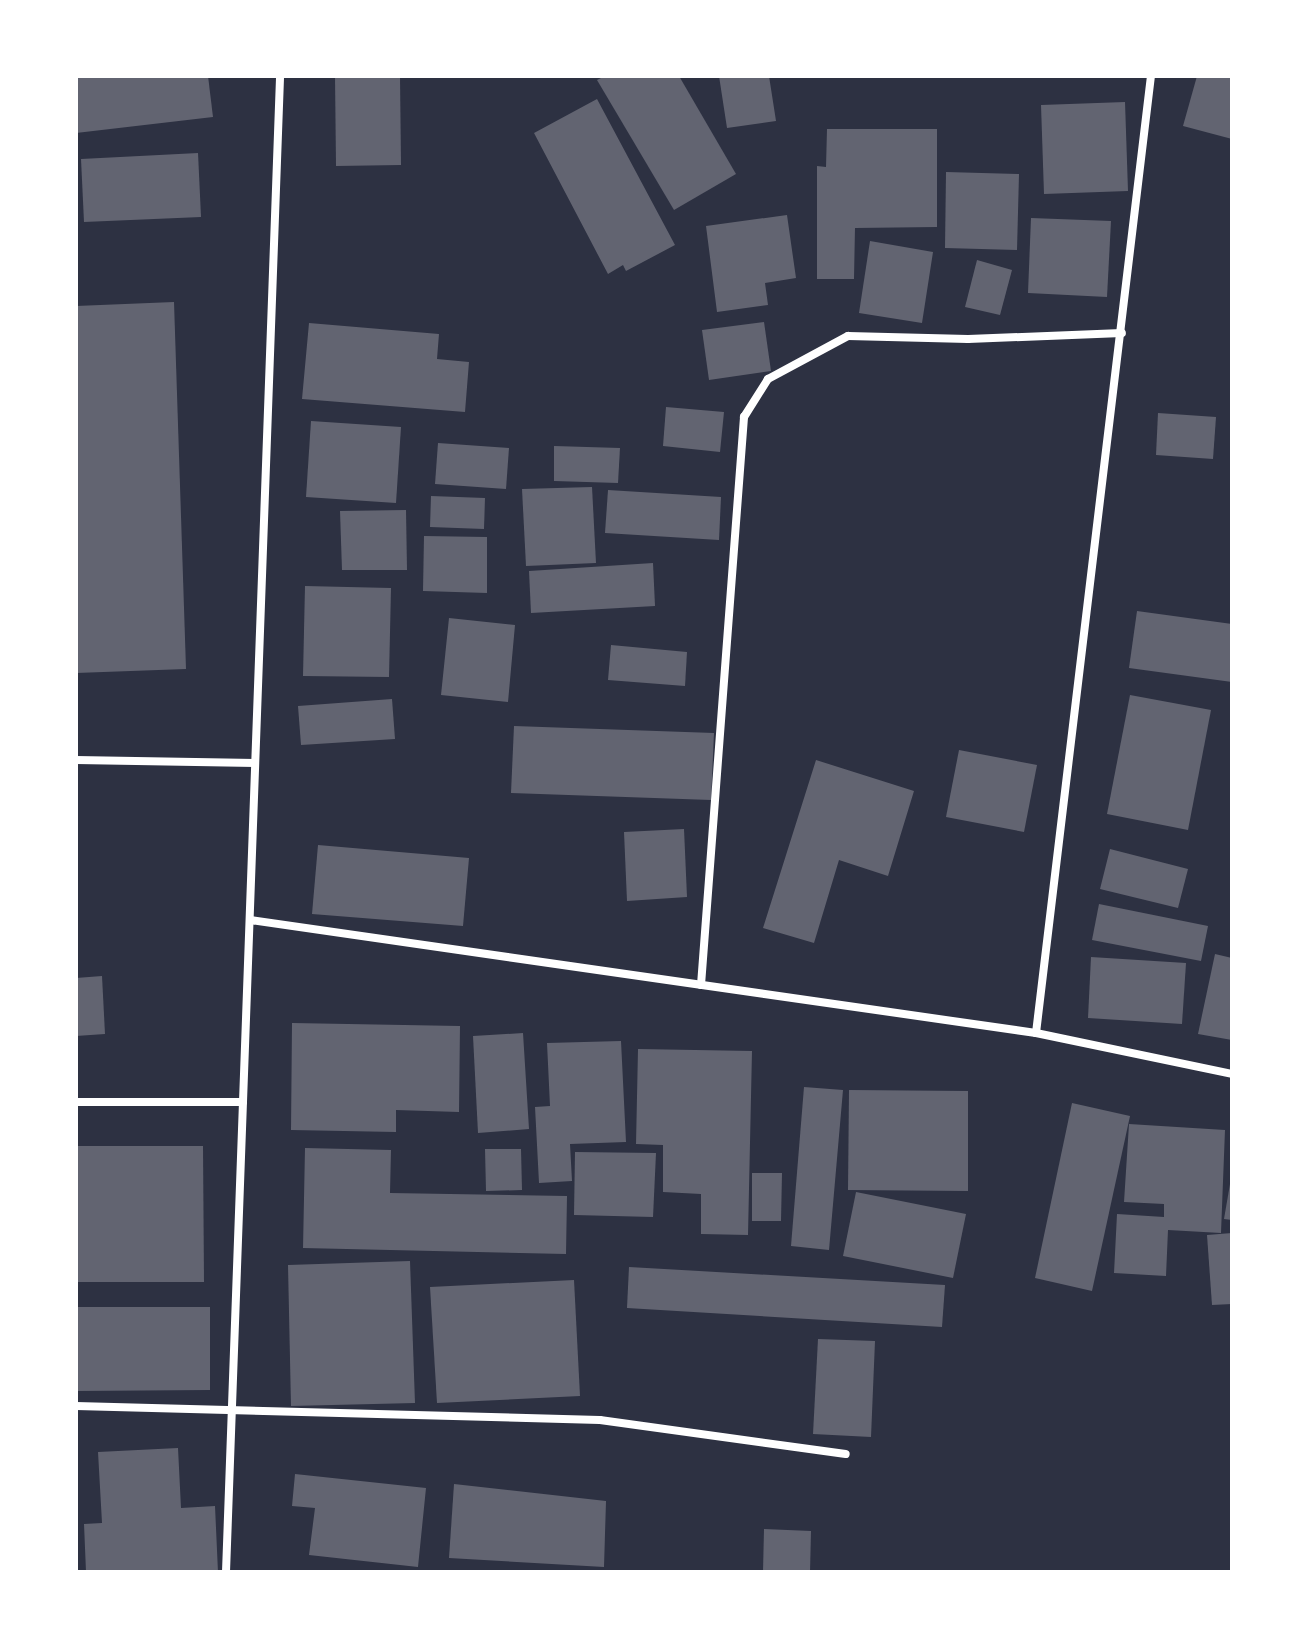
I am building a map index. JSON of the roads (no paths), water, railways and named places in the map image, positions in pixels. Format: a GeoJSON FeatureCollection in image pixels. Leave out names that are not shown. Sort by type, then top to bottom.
{"type":"FeatureCollection","features":[{"type":"Feature","properties":{"kind":"street"},"geometry":{"type":"LineString","coordinates":[[226,1572],[280,76]]}},
{"type":"Feature","properties":{"kind":"street"},"geometry":{"type":"LineString","coordinates":[[1036,1033],[1151,76]]}},
{"type":"Feature","properties":{"kind":"street"},"geometry":{"type":"LineString","coordinates":[[701,985],[744,417],[768,379],[848,336],[968,339],[1122,333]]}},
{"type":"Feature","properties":{"kind":"street"},"geometry":{"type":"LineString","coordinates":[[76,760],[255,763]]}},
{"type":"Feature","properties":{"kind":"street"},"geometry":{"type":"LineString","coordinates":[[250,920],[1036,1033],[1232,1074]]}},
{"type":"Feature","properties":{"kind":"street"},"geometry":{"type":"LineString","coordinates":[[76,1102],[243,1102]]}},
{"type":"Feature","properties":{"kind":"street"},"geometry":{"type":"LineString","coordinates":[[76,1406],[600,1420],[846,1454]]}}]}
